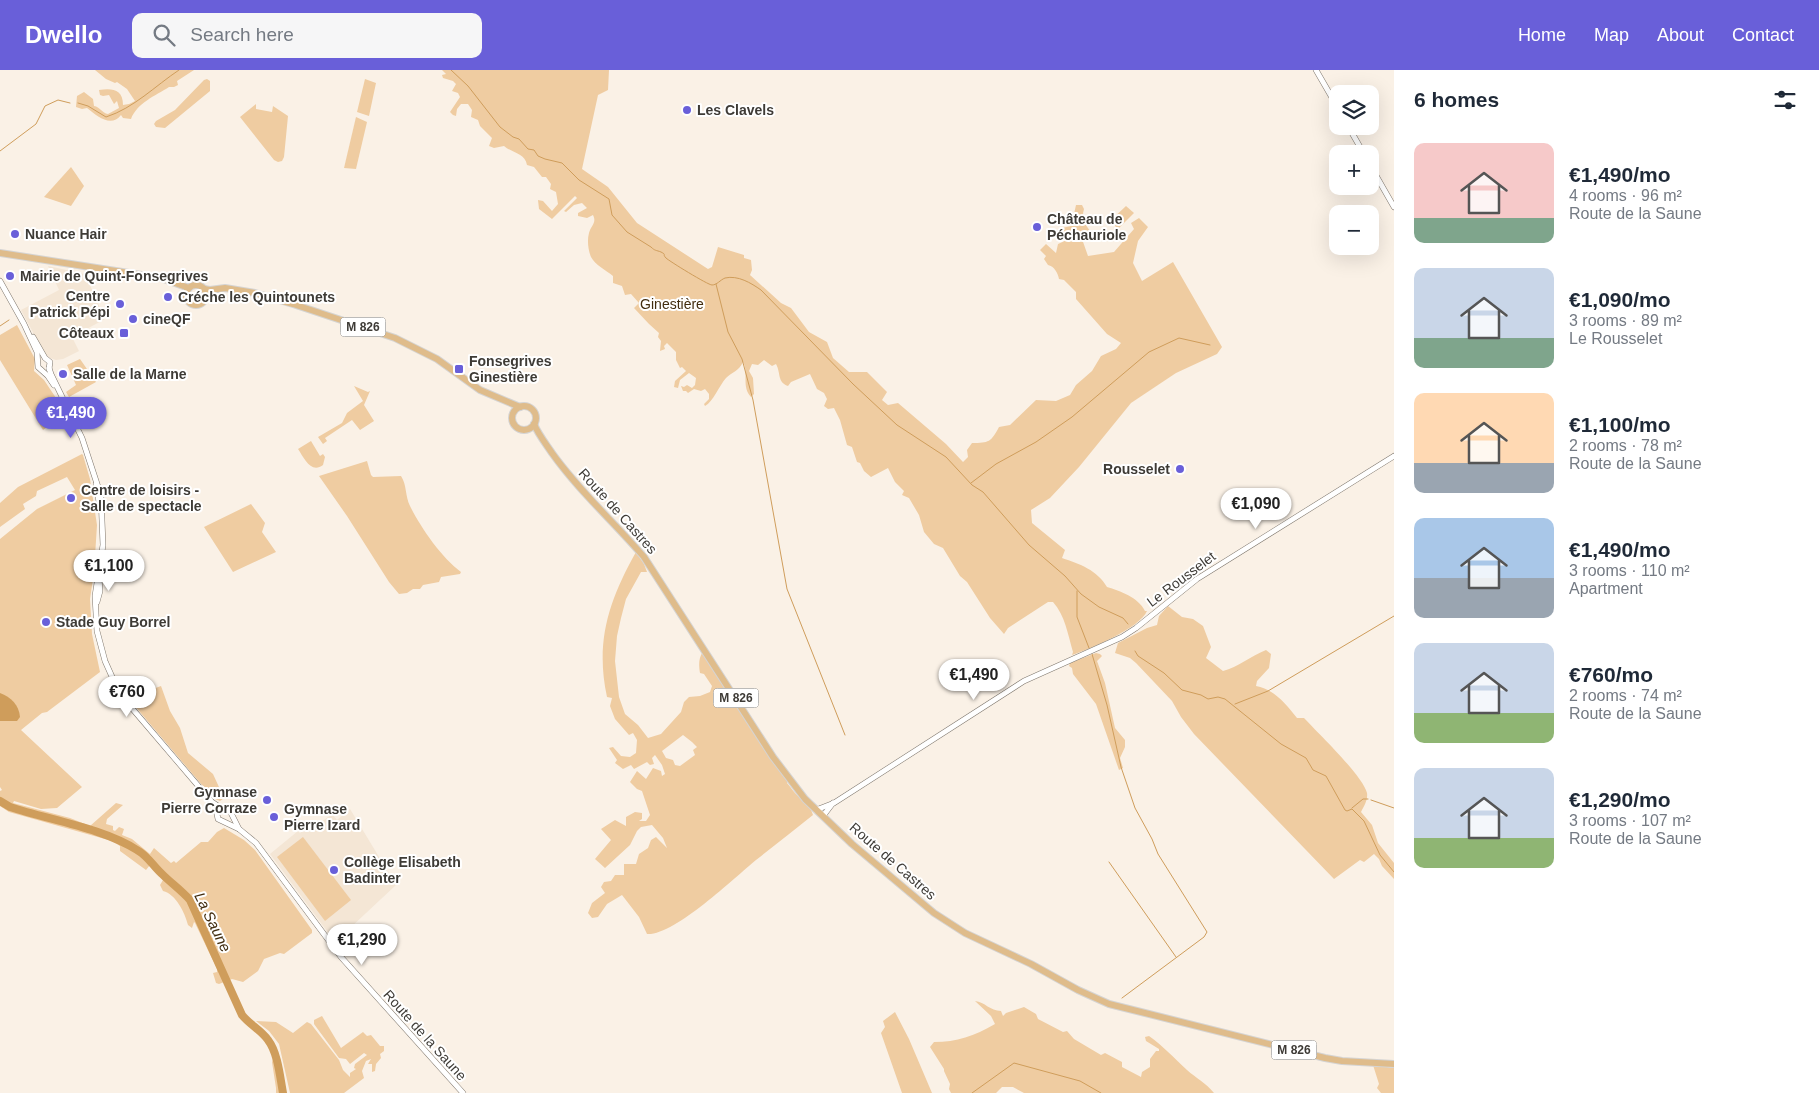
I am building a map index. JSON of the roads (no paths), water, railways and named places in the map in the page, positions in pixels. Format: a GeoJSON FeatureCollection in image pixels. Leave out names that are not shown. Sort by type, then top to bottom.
{"type":"FeatureCollection","features":[{"type":"Feature","properties":{"kind":"main road"},"geometry":{"type":"LineString","coordinates":[[0,253],[167,280],[189,288],[197,285],[205,292],[204,301],[197,304],[189,302],[187,296],[178,286],[167,280]]}},
{"type":"Feature","properties":{"kind":"main road"},"geometry":{"type":"LineString","coordinates":[[187,296],[189,288]]}},
{"type":"Feature","properties":{"kind":"main road","name":"M 826"},"geometry":{"type":"LineString","coordinates":[[205,292],[229,289],[255,293],[402,341],[437,359],[480,390],[520,407],[527,406],[532,410],[536,418],[534,424]]}},
{"type":"Feature","properties":{"kind":"main road","name":"M 826"},"geometry":{"type":"LineString","coordinates":[[505,401],[511,407],[514,424],[520,429],[528,429]]}},
{"type":"Feature","properties":{"kind":"main road"},"geometry":{"type":"LineString","coordinates":[[513,413],[520,407]]}},
{"type":"Feature","properties":{"kind":"main road"},"geometry":{"type":"LineString","coordinates":[[528,429],[534,424]]}},
{"type":"Feature","properties":{"kind":"main road","name":"Route de Castres"},"geometry":{"type":"LineString","coordinates":[[534,424],[542,439]]}},
{"type":"Feature","properties":{"kind":"main road","name":"Route de Castres"},"geometry":{"type":"LineString","coordinates":[[528,429],[535,432],[542,439],[574,482],[621,530],[644,558],[781,769],[796,788],[852,844],[956,928],[1031,964],[1098,1000],[1122,1008],[1342,1062],[1394,1064]]}},
{"type":"Feature","properties":{"kind":"street"},"geometry":{"type":"LineString","coordinates":[[1316,70],[1329,92]]}},
{"type":"Feature","properties":{"kind":"street"},"geometry":{"type":"LineString","coordinates":[[1379,181],[1394,207]]}},
{"type":"Feature","properties":{"kind":"street","name":"Route de la Saune"},"geometry":{"type":"LineString","coordinates":[[0,281],[24,324],[45,358],[50,362],[50,368],[60,394],[84,444],[95,479],[101,511],[103,545],[99,576],[100,591],[96,605],[96,627],[109,670],[124,698],[215,805],[219,811],[218,819],[239,828]]}},
{"type":"Feature","properties":{"kind":"street","name":"Route de la Saune"},"geometry":{"type":"LineString","coordinates":[[24,324],[37,352],[38,367],[48,376],[60,394]]}},
{"type":"Feature","properties":{"kind":"street"},"geometry":{"type":"LineString","coordinates":[[38,361],[45,358]]}},
{"type":"Feature","properties":{"kind":"street"},"geometry":{"type":"LineString","coordinates":[[42,370],[46,371],[50,368]]}},
{"type":"Feature","properties":{"kind":"street","name":"Le Rousselet"},"geometry":{"type":"LineString","coordinates":[[834,803],[1024,681],[1108,644],[1136,628],[1197,578],[1394,456]]}},
{"type":"Feature","properties":{"kind":"street"},"geometry":{"type":"LineString","coordinates":[[816,810],[834,803]]}},
{"type":"Feature","properties":{"kind":"street"},"geometry":{"type":"LineString","coordinates":[[823,816],[834,803]]}},
{"type":"Feature","properties":{"kind":"street","name":"Route de la Saune"},"geometry":{"type":"LineString","coordinates":[[219,811],[228,810],[239,828],[259,847],[349,966],[463,1093]]}},
{"type":"Feature","properties":{"kind":"street"},"geometry":{"type":"LineString","coordinates":[[225,822],[231,816]]}},
{"type":"Feature","properties":{"kind":"waterway"},"geometry":{"type":"LineString","coordinates":[[78,103],[88,106],[106,117],[126,108],[179,70]]}},
{"type":"Feature","properties":{"kind":"waterway"},"geometry":{"type":"LineString","coordinates":[[451,70],[468,86],[500,127],[513,137],[519,139],[528,149],[534,150],[538,156],[562,163],[579,180],[609,199],[612,215],[627,232],[663,253],[666,258],[709,284],[712,285],[730,277],[749,282],[761,290],[853,384],[897,425],[946,457],[972,485],[983,492],[1029,545],[1065,576],[1081,594],[1099,607],[1123,618],[1128,624]]}},
{"type":"Feature","properties":{"kind":"waterway"},"geometry":{"type":"LineString","coordinates":[[0,151],[36,124],[45,106],[58,100],[70,103]]}},
{"type":"Feature","properties":{"kind":"waterway"},"geometry":{"type":"LineString","coordinates":[[716,284],[728,332],[742,359],[753,400],[787,589],[845,735]]}},
{"type":"Feature","properties":{"kind":"waterway"},"geometry":{"type":"LineString","coordinates":[[0,326],[9,320]]}},
{"type":"Feature","properties":{"kind":"waterway"},"geometry":{"type":"LineString","coordinates":[[971,483],[996,464],[1036,442],[1072,417],[1149,352],[1179,338],[1210,345]]}},
{"type":"Feature","properties":{"kind":"waterway"},"geometry":{"type":"LineString","coordinates":[[1077,591],[1077,617],[1089,648]]}},
{"type":"Feature","properties":{"kind":"waterway"},"geometry":{"type":"LineString","coordinates":[[1235,704],[1268,691],[1394,616]]}},
{"type":"Feature","properties":{"kind":"waterway"},"geometry":{"type":"LineString","coordinates":[[1135,651],[1138,656],[1164,673],[1182,690],[1208,699],[1218,697],[1225,699],[1281,744],[1306,758],[1313,770],[1326,776],[1345,810],[1352,809],[1364,821],[1380,855],[1394,872]]}},
{"type":"Feature","properties":{"kind":"waterway"},"geometry":{"type":"LineString","coordinates":[[1092,654],[1107,705],[1121,767],[1135,808],[1158,854],[1207,932],[1204,937],[1122,998]]}},
{"type":"Feature","properties":{"kind":"waterway"},"geometry":{"type":"LineString","coordinates":[[1352,808],[1363,799],[1368,799]]}},
{"type":"Feature","properties":{"kind":"waterway"},"geometry":{"type":"LineString","coordinates":[[1371,800],[1394,808]]}},
{"type":"Feature","properties":{"kind":"waterway","name":"La Saune"},"geometry":{"type":"LineString","coordinates":[[0,801],[10,807],[92,830],[123,842],[144,855],[187,896],[242,1015],[265,1036],[271,1045],[278,1065],[283,1093]]}},
{"type":"Feature","properties":{"kind":"waterway"},"geometry":{"type":"LineString","coordinates":[[1109,862],[1176,957]]}},
{"type":"Feature","properties":{"kind":"waterway"},"geometry":{"type":"LineString","coordinates":[[972,1093],[1014,1063],[1080,1081],[1101,1093]]}},
{"type":"Feature","properties":{"kind":"place","name":"Les Clavels"},"geometry":{"type":"Point","coordinates":[687,110]}},
{"type":"Feature","properties":{"kind":"place","name":"Château de Péchauriole"},"geometry":{"type":"Point","coordinates":[1037,227]}},
{"type":"Feature","properties":{"kind":"place","name":"Nuance Hair"},"geometry":{"type":"Point","coordinates":[15,234]}},
{"type":"Feature","properties":{"kind":"place","name":"Mairie de Quint-Fonsegrives"},"geometry":{"type":"Point","coordinates":[10,276]}},
{"type":"Feature","properties":{"kind":"place","name":"Créche les Quintounets"},"geometry":{"type":"Point","coordinates":[168,297]}},
{"type":"Feature","properties":{"kind":"place","name":"Centre Patrick Pépi"},"geometry":{"type":"Point","coordinates":[120,304]}},
{"type":"Feature","properties":{"kind":"place","name":"cineQF"},"geometry":{"type":"Point","coordinates":[133,319]}},
{"type":"Feature","properties":{"kind":"place","name":"Côteaux"},"geometry":{"type":"Point","coordinates":[124,333]}},
{"type":"Feature","properties":{"kind":"place","name":"Fonsegrives Ginestière"},"geometry":{"type":"Point","coordinates":[459,369]}},
{"type":"Feature","properties":{"kind":"place","name":"Salle de la Marne"},"geometry":{"type":"Point","coordinates":[63,374]}},
{"type":"Feature","properties":{"kind":"place","name":"Rousselet"},"geometry":{"type":"Point","coordinates":[1180,469]}},
{"type":"Feature","properties":{"kind":"place","name":"Centre de loisirs - Salle de spectacle"},"geometry":{"type":"Point","coordinates":[71,498]}},
{"type":"Feature","properties":{"kind":"place","name":"Stade Guy Borrel"},"geometry":{"type":"Point","coordinates":[46,622]}},
{"type":"Feature","properties":{"kind":"place","name":"Gymnase Pierre Corraze"},"geometry":{"type":"Point","coordinates":[267,800]}},
{"type":"Feature","properties":{"kind":"place","name":"Gymnase Pierre Izard"},"geometry":{"type":"Point","coordinates":[274,817]}},
{"type":"Feature","properties":{"kind":"place","name":"Collège Elisabeth Badinter"},"geometry":{"type":"Point","coordinates":[334,870]}},
{"type":"Feature","properties":{"kind":"park label","name":"Ginestière"},"geometry":{"type":"Point","coordinates":[672,304]}}]}
